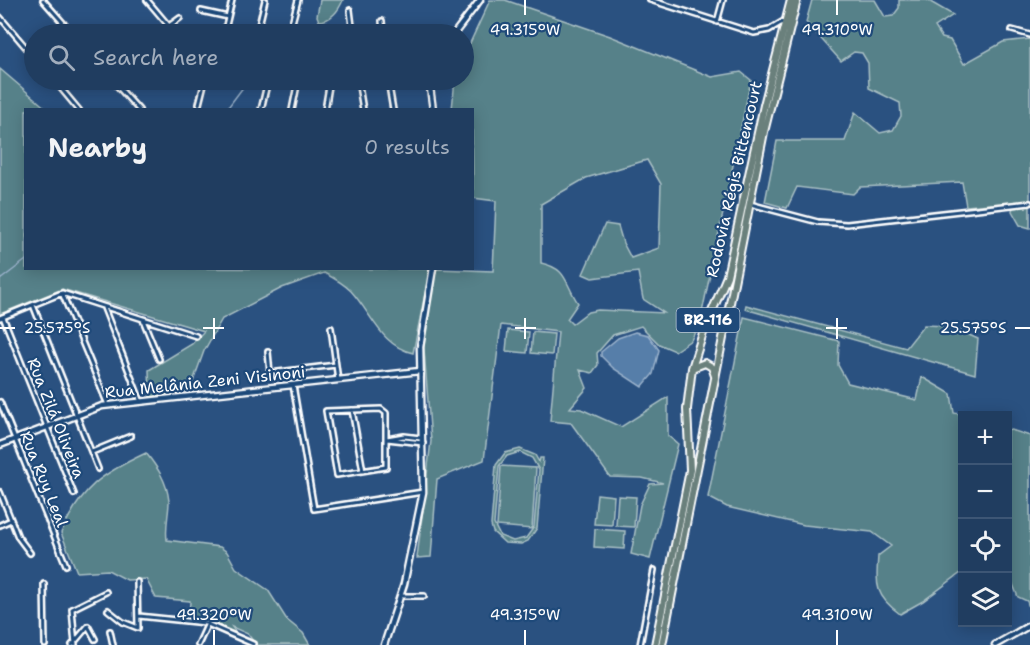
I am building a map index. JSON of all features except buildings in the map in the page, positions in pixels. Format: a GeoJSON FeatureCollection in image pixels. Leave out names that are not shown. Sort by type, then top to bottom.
{"type":"FeatureCollection","features":[{"type":"Feature","properties":{"kind":"highway","name":"Rodovia Régis Bittencourt"},"geometry":{"type":"LineString","coordinates":[[655,645],[690,470],[687,399],[692,368],[703,333],[727,276],[764,105],[791,0]]}},
{"type":"Feature","properties":{"kind":"highway","name":"Rodovia Régis Bittencourt"},"geometry":{"type":"LineString","coordinates":[[662,645],[770,106],[797,0]]}},
{"type":"Feature","properties":{"kind":"highway"},"geometry":{"type":"LineString","coordinates":[[692,368],[705,363],[712,367],[715,376]]}},
{"type":"Feature","properties":{"kind":"main road"},"geometry":{"type":"LineString","coordinates":[[462,24],[480,0]]}},
{"type":"Feature","properties":{"kind":"main road"},"geometry":{"type":"LineString","coordinates":[[430,90],[433,108]]}},
{"type":"Feature","properties":{"kind":"main road"},"geometry":{"type":"LineString","coordinates":[[384,645],[400,596],[423,492],[420,370],[422,323],[433,270]]}},
{"type":"Feature","properties":{"kind":"main road","name":"Rua Melânia Zeni Visinoni"},"geometry":{"type":"LineString","coordinates":[[0,445],[76,414],[108,405],[420,370]]}},
{"type":"Feature","properties":{"kind":"main road"},"geometry":{"type":"LineString","coordinates":[[995,645],[1030,625]]}},
{"type":"Feature","properties":{"kind":"street"},"geometry":{"type":"LineString","coordinates":[[43,0],[64,24]]}},
{"type":"Feature","properties":{"kind":"street"},"geometry":{"type":"LineString","coordinates":[[147,0],[167,24]]}},
{"type":"Feature","properties":{"kind":"street"},"geometry":{"type":"LineString","coordinates":[[226,24],[232,0]]}},
{"type":"Feature","properties":{"kind":"street"},"geometry":{"type":"LineString","coordinates":[[260,24],[266,0]]}},
{"type":"Feature","properties":{"kind":"street"},"geometry":{"type":"LineString","coordinates":[[292,24],[298,0]]}},
{"type":"Feature","properties":{"kind":"street"},"geometry":{"type":"LineString","coordinates":[[650,0],[759,33],[785,20]]}},
{"type":"Feature","properties":{"kind":"street"},"geometry":{"type":"LineString","coordinates":[[664,5],[666,0]]}},
{"type":"Feature","properties":{"kind":"street"},"geometry":{"type":"LineString","coordinates":[[717,22],[723,1],[718,0]]}},
{"type":"Feature","properties":{"kind":"street"},"geometry":{"type":"LineString","coordinates":[[350,10],[352,24]]}},
{"type":"Feature","properties":{"kind":"street"},"geometry":{"type":"LineString","coordinates":[[201,11],[228,17]]}},
{"type":"Feature","properties":{"kind":"street"},"geometry":{"type":"LineString","coordinates":[[0,16],[24,45]]}},
{"type":"Feature","properties":{"kind":"street"},"geometry":{"type":"LineString","coordinates":[[172,24],[180,18]]}},
{"type":"Feature","properties":{"kind":"street"},"geometry":{"type":"LineString","coordinates":[[1012,30],[1030,35]]}},
{"type":"Feature","properties":{"kind":"street"},"geometry":{"type":"LineString","coordinates":[[62,90],[77,108]]}},
{"type":"Feature","properties":{"kind":"street"},"geometry":{"type":"LineString","coordinates":[[121,90],[137,108]]}},
{"type":"Feature","properties":{"kind":"street"},"geometry":{"type":"LineString","coordinates":[[199,104],[202,90]]}},
{"type":"Feature","properties":{"kind":"street"},"geometry":{"type":"LineString","coordinates":[[261,108],[266,90]]}},
{"type":"Feature","properties":{"kind":"street"},"geometry":{"type":"LineString","coordinates":[[292,108],[296,90]]}},
{"type":"Feature","properties":{"kind":"street"},"geometry":{"type":"LineString","coordinates":[[325,108],[328,90]]}},
{"type":"Feature","properties":{"kind":"street"},"geometry":{"type":"LineString","coordinates":[[360,90],[363,108]]}},
{"type":"Feature","properties":{"kind":"street"},"geometry":{"type":"LineString","coordinates":[[390,90],[393,108]]}},
{"type":"Feature","properties":{"kind":"street"},"geometry":{"type":"LineString","coordinates":[[750,204],[818,222],[847,224],[1030,203]]}},
{"type":"Feature","properties":{"kind":"street"},"geometry":{"type":"LineString","coordinates":[[62,293],[108,405]]}},
{"type":"Feature","properties":{"kind":"street"},"geometry":{"type":"LineString","coordinates":[[1,318],[62,293],[196,336]]}},
{"type":"Feature","properties":{"kind":"street"},"geometry":{"type":"LineString","coordinates":[[33,305],[98,469]]}},
{"type":"Feature","properties":{"kind":"street"},"geometry":{"type":"LineString","coordinates":[[104,308],[141,402]]}},
{"type":"Feature","properties":{"kind":"street","name":"Rua Zilá Oliveira"},"geometry":{"type":"LineString","coordinates":[[1,318],[74,494]]}},
{"type":"Feature","properties":{"kind":"street"},"geometry":{"type":"LineString","coordinates":[[143,320],[159,359]]}},
{"type":"Feature","properties":{"kind":"street"},"geometry":{"type":"LineString","coordinates":[[331,328],[338,380]]}},
{"type":"Feature","properties":{"kind":"street"},"geometry":{"type":"LineString","coordinates":[[268,352],[270,373],[336,365]]}},
{"type":"Feature","properties":{"kind":"street"},"geometry":{"type":"LineString","coordinates":[[293,385],[314,509],[423,492]]}},
{"type":"Feature","properties":{"kind":"street","name":"Rua Ruy Leal"},"geometry":{"type":"LineString","coordinates":[[0,402],[66,565]]}},
{"type":"Feature","properties":{"kind":"street"},"geometry":{"type":"LineString","coordinates":[[352,410],[363,471]]}},
{"type":"Feature","properties":{"kind":"street"},"geometry":{"type":"LineString","coordinates":[[326,411],[384,411],[387,440],[386,467],[337,476],[326,411]]}},
{"type":"Feature","properties":{"kind":"street"},"geometry":{"type":"LineString","coordinates":[[92,452],[131,435]]}},
{"type":"Feature","properties":{"kind":"street"},"geometry":{"type":"LineString","coordinates":[[387,440],[405,436],[423,441]]}},
{"type":"Feature","properties":{"kind":"street"},"geometry":{"type":"LineString","coordinates":[[387,440],[423,441]]}},
{"type":"Feature","properties":{"kind":"street"},"geometry":{"type":"LineString","coordinates":[[0,492],[18,537],[30,553]]}},
{"type":"Feature","properties":{"kind":"street"},"geometry":{"type":"LineString","coordinates":[[0,525],[11,520]]}},
{"type":"Feature","properties":{"kind":"street"},"geometry":{"type":"LineString","coordinates":[[640,645],[654,570]]}},
{"type":"Feature","properties":{"kind":"street"},"geometry":{"type":"LineString","coordinates":[[108,610],[123,622],[138,628],[137,582]]}},
{"type":"Feature","properties":{"kind":"street"},"geometry":{"type":"LineString","coordinates":[[44,584],[45,645]]}},
{"type":"Feature","properties":{"kind":"street"},"geometry":{"type":"LineString","coordinates":[[73,644],[72,609],[106,592]]}},
{"type":"Feature","properties":{"kind":"street"},"geometry":{"type":"LineString","coordinates":[[400,596],[424,596]]}},
{"type":"Feature","properties":{"kind":"street"},"geometry":{"type":"LineString","coordinates":[[139,616],[208,623],[253,644]]}},
{"type":"Feature","properties":{"kind":"street"},"geometry":{"type":"LineString","coordinates":[[198,645],[208,623]]}},
{"type":"Feature","properties":{"kind":"street"},"geometry":{"type":"LineString","coordinates":[[73,644],[88,626],[95,639]]}},
{"type":"Feature","properties":{"kind":"street"},"geometry":{"type":"LineString","coordinates":[[110,631],[112,645]]}},
{"type":"Feature","properties":{"kind":"green space"},"geometry":{"type":"Polygon","coordinates":[[[320,0],[343,0],[334,14],[319,21],[317,16],[320,0]]]}},
{"type":"Feature","properties":{"kind":"green space"},"geometry":{"type":"Polygon","coordinates":[[[490,0],[505,0],[610,36],[712,77],[741,72],[751,80],[700,322],[691,340],[675,351],[659,344],[641,326],[613,335],[597,353],[598,365],[592,373],[580,370],[587,388],[570,408],[581,409],[621,427],[668,397],[668,436],[678,444],[650,559],[631,554],[640,505],[650,484],[663,483],[642,478],[610,477],[571,423],[550,421],[558,332],[501,325],[484,460],[437,479],[431,557],[417,558],[431,441],[424,349],[426,321],[435,270],[493,271],[496,201],[474,198],[474,108],[452,108],[454,90],[474,90],[474,34],[490,0]],[[647,160],[586,178],[541,204],[541,263],[561,273],[578,303],[567,319],[572,324],[588,312],[598,310],[664,313],[643,299],[638,272],[592,278],[583,274],[605,224],[618,226],[631,258],[659,248],[661,184],[647,160]]]}},
{"type":"Feature","properties":{"kind":"green space"},"geometry":{"type":"Polygon","coordinates":[[[812,0],[875,0],[885,17],[893,16],[899,8],[899,0],[927,0],[953,15],[935,27],[942,38],[950,40],[964,64],[1003,42],[1030,39],[1030,228],[1020,225],[1012,211],[1014,202],[966,206],[962,182],[860,187],[853,194],[797,187],[787,208],[765,202],[777,141],[845,141],[855,112],[880,133],[893,130],[901,116],[900,103],[869,88],[868,63],[862,53],[854,52],[841,61],[806,22],[812,0]]]}},
{"type":"Feature","properties":{"kind":"green space"},"geometry":{"type":"Polygon","coordinates":[[[0,69],[46,108],[24,108],[24,270],[430,270],[413,353],[393,344],[378,328],[351,291],[324,273],[282,288],[222,319],[204,351],[190,390],[150,397],[149,370],[192,344],[204,331],[62,289],[0,314],[0,69]]]}},
{"type":"Feature","properties":{"kind":"green space"},"geometry":{"type":"Polygon","coordinates":[[[746,305],[906,348],[924,325],[949,326],[978,339],[975,374],[745,309],[746,305]]]}},
{"type":"Feature","properties":{"kind":"green space"},"geometry":{"type":"Polygon","coordinates":[[[744,317],[839,341],[838,365],[848,383],[917,400],[922,377],[951,394],[954,413],[958,414],[958,575],[923,601],[900,614],[886,602],[877,583],[878,556],[891,546],[872,532],[804,525],[727,507],[708,497],[744,317]]]}},
{"type":"Feature","properties":{"kind":"green space"},"geometry":{"type":"Polygon","coordinates":[[[508,330],[529,332],[527,353],[506,351],[508,330]]]}},
{"type":"Feature","properties":{"kind":"green space"},"geometry":{"type":"Polygon","coordinates":[[[533,332],[554,334],[552,355],[531,353],[533,332]]]}},
{"type":"Feature","properties":{"kind":"green space"},"geometry":{"type":"Polygon","coordinates":[[[1012,430],[1030,436],[1030,611],[1027,601],[1018,597],[1012,582],[1012,430]]]}},
{"type":"Feature","properties":{"kind":"green space"},"geometry":{"type":"Polygon","coordinates":[[[520,449],[535,455],[539,462],[540,458],[543,458],[537,528],[528,541],[521,544],[505,543],[493,532],[491,525],[496,465],[505,453],[520,449]],[[520,452],[507,456],[499,466],[494,524],[500,536],[513,541],[526,538],[534,527],[539,470],[532,458],[520,452]]]}},
{"type":"Feature","properties":{"kind":"green space"},"geometry":{"type":"Polygon","coordinates":[[[146,453],[161,475],[168,494],[167,540],[220,547],[227,552],[236,568],[268,590],[287,620],[303,633],[310,645],[256,645],[248,634],[232,627],[237,634],[207,621],[189,618],[190,601],[156,598],[146,579],[127,580],[108,570],[77,572],[61,533],[69,517],[94,484],[105,475],[146,453]]]}},
{"type":"Feature","properties":{"kind":"green space"},"geometry":{"type":"Polygon","coordinates":[[[501,466],[536,468],[532,529],[497,526],[501,466]]]}},
{"type":"Feature","properties":{"kind":"green space"},"geometry":{"type":"Polygon","coordinates":[[[597,494],[614,496],[612,525],[594,524],[597,494]]]}},
{"type":"Feature","properties":{"kind":"green space"},"geometry":{"type":"Polygon","coordinates":[[[618,496],[636,497],[634,527],[616,526],[618,496]]]}},
{"type":"Feature","properties":{"kind":"green space"},"geometry":{"type":"Polygon","coordinates":[[[595,529],[625,531],[624,549],[594,547],[595,529]]]}},
{"type":"Feature","properties":{"kind":"water"},"geometry":{"type":"Polygon","coordinates":[[[635,332],[648,335],[659,350],[653,374],[642,387],[613,368],[601,356],[601,352],[618,338],[635,332]]]}},
{"type":"Feature","properties":{"kind":"waterway"},"geometry":{"type":"LineString","coordinates":[[228,108],[241,90]]}},
{"type":"Feature","properties":{"kind":"waterway"},"geometry":{"type":"LineString","coordinates":[[0,280],[24,262]]}}]}
